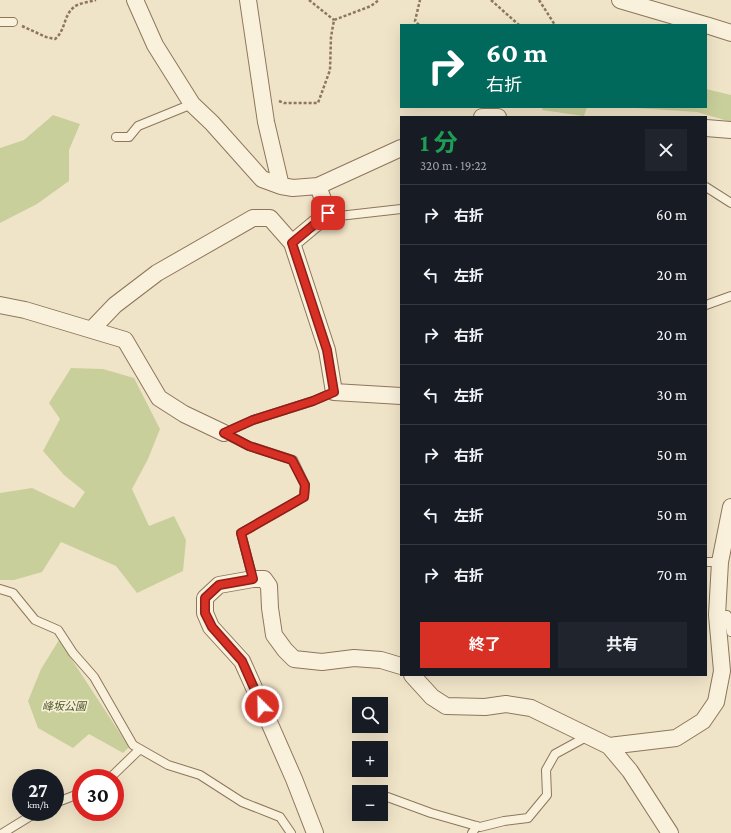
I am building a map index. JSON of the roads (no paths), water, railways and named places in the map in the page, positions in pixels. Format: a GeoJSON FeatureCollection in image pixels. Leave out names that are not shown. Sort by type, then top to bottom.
{"type":"FeatureCollection","features":[{"type":"Feature","properties":{"kind":"street"},"geometry":{"type":"LineString","coordinates":[[135,0],[155,45],[192,104],[212,123],[262,179],[281,186],[293,188],[318,186],[400,148]]}},
{"type":"Feature","properties":{"kind":"street"},"geometry":{"type":"LineString","coordinates":[[248,0],[266,122],[281,186]]}},
{"type":"Feature","properties":{"kind":"street"},"geometry":{"type":"LineString","coordinates":[[620,0],[703,24]]}},
{"type":"Feature","properties":{"kind":"street"},"geometry":{"type":"LineString","coordinates":[[707,25],[731,32]]}},
{"type":"Feature","properties":{"kind":"street"},"geometry":{"type":"LineString","coordinates":[[707,128],[731,130]]}},
{"type":"Feature","properties":{"kind":"street"},"geometry":{"type":"LineString","coordinates":[[292,243],[328,213],[318,186]]}},
{"type":"Feature","properties":{"kind":"street"},"geometry":{"type":"LineString","coordinates":[[92,329],[115,305],[157,273],[253,218],[270,218],[292,243],[327,350],[334,392],[400,396]]}},
{"type":"Feature","properties":{"kind":"street"},"geometry":{"type":"LineString","coordinates":[[0,305],[25,310],[125,340],[159,398],[184,414],[224,433]]}},
{"type":"Feature","properties":{"kind":"street"},"geometry":{"type":"LineString","coordinates":[[609,746],[676,738],[703,721],[716,702],[722,671],[713,562],[731,507]]}},
{"type":"Feature","properties":{"kind":"street"},"geometry":{"type":"LineString","coordinates":[[315,833],[294,779],[242,661],[212,627],[205,613],[205,598],[219,585],[253,579],[264,579],[269,586],[270,608],[274,635],[284,650],[294,659],[322,662],[354,658],[381,660],[400,666]]}},
{"type":"Feature","properties":{"kind":"street"},"geometry":{"type":"LineString","coordinates":[[413,676],[432,696],[446,706],[485,707],[506,704],[531,708],[609,746],[630,771],[670,833]]}},
{"type":"Feature","properties":{"kind":"lane"},"geometry":{"type":"LineString","coordinates":[[0,22],[13,22]]}},
{"type":"Feature","properties":{"kind":"lane"},"geometry":{"type":"LineString","coordinates":[[116,137],[129,137],[138,126],[192,104]]}},
{"type":"Feature","properties":{"kind":"lane"},"geometry":{"type":"LineString","coordinates":[[707,188],[731,203]]}},
{"type":"Feature","properties":{"kind":"lane"},"geometry":{"type":"LineString","coordinates":[[328,213],[339,216],[400,209]]}},
{"type":"Feature","properties":{"kind":"lane"},"geometry":{"type":"LineString","coordinates":[[707,305],[731,296]]}},
{"type":"Feature","properties":{"kind":"lane"},"geometry":{"type":"LineString","coordinates":[[224,433],[253,420],[313,401],[334,392]]}},
{"type":"Feature","properties":{"kind":"lane"},"geometry":{"type":"LineString","coordinates":[[224,433],[249,446],[292,460],[305,485],[304,497],[241,533],[253,579]]}},
{"type":"Feature","properties":{"kind":"lane"},"geometry":{"type":"LineString","coordinates":[[0,589],[13,593],[35,620],[58,630],[73,653],[94,677],[133,745],[168,765],[200,775],[242,802],[280,817],[291,833]]}},
{"type":"Feature","properties":{"kind":"lane"},"geometry":{"type":"LineString","coordinates":[[717,615],[727,615],[731,632]]}},
{"type":"Feature","properties":{"kind":"lane"},"geometry":{"type":"LineString","coordinates":[[388,797],[475,830],[480,827],[504,821],[528,818],[547,795],[546,770],[554,754],[589,736]]}},
{"type":"Feature","properties":{"kind":"lane"},"geometry":{"type":"LineString","coordinates":[[119,769],[140,749]]}},
{"type":"Feature","properties":{"kind":"lane"},"geometry":{"type":"LineString","coordinates":[[3,833],[22,821]]}},
{"type":"Feature","properties":{"kind":"park label","name":"峰坂公園"},"geometry":{"type":"Point","coordinates":[64,706]}}]}
